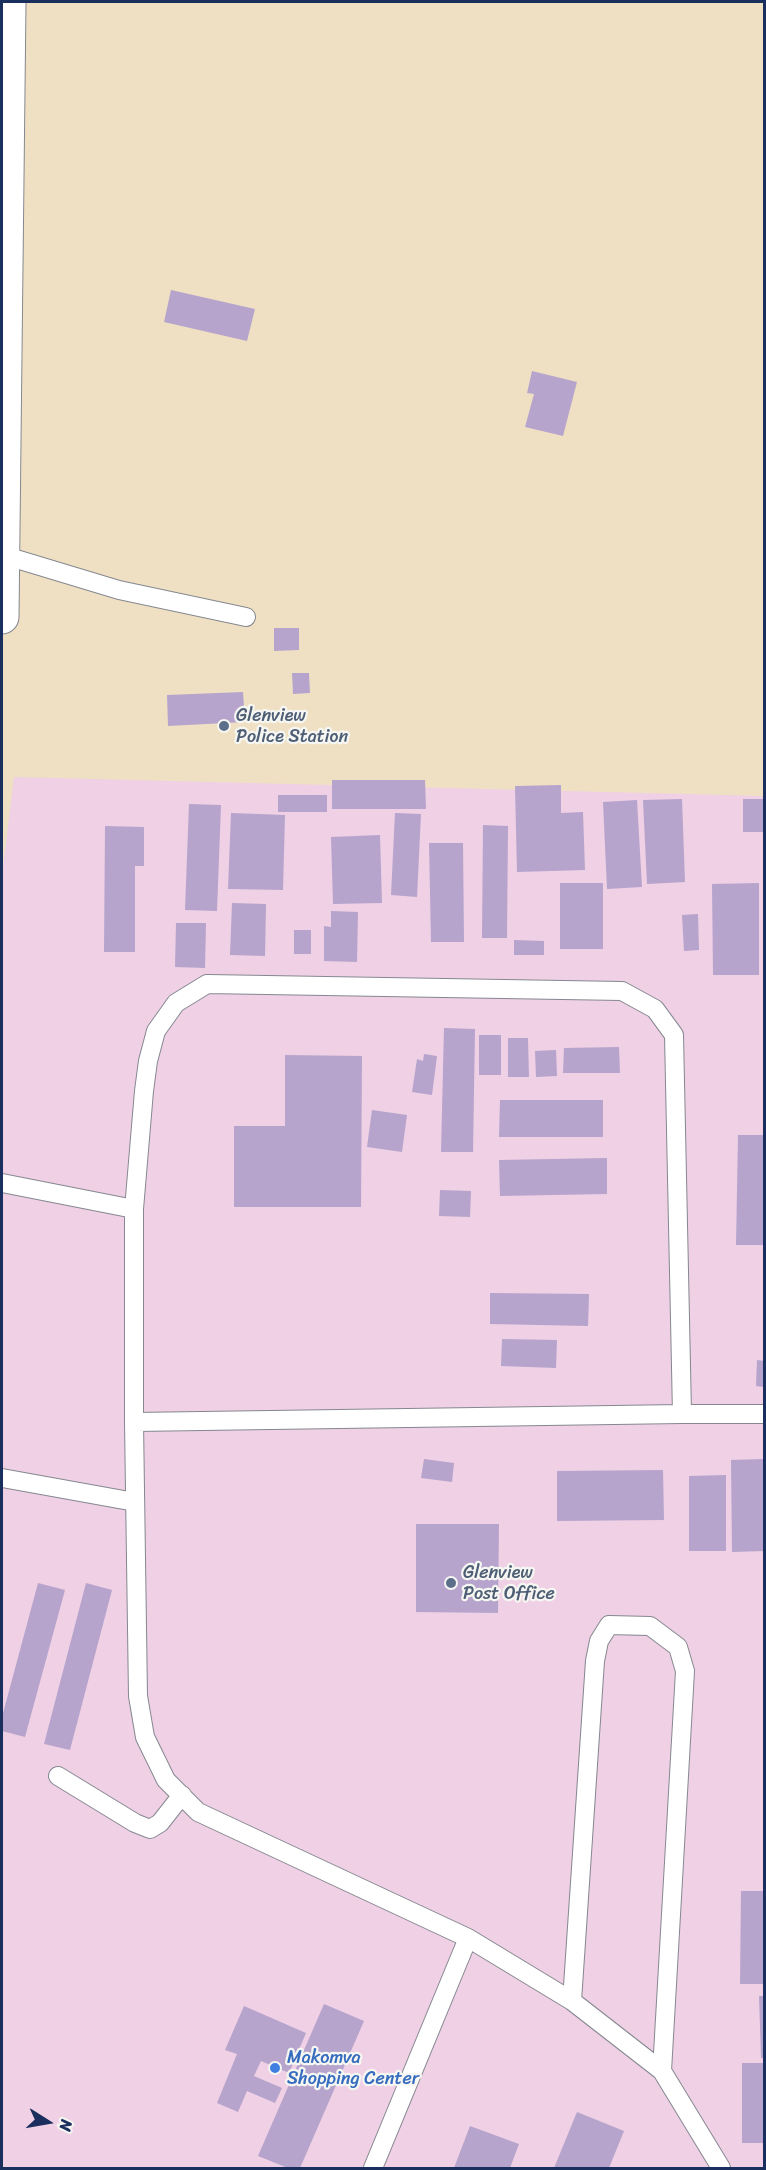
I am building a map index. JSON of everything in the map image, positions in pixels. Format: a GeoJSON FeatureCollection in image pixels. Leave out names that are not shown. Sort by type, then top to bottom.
{"type":"FeatureCollection","features":[{"type":"Feature","properties":{"kind":"street"},"geometry":{"type":"LineString","coordinates":[[2,617],[9,2]]}},
{"type":"Feature","properties":{"kind":"lane"},"geometry":{"type":"LineString","coordinates":[[3,555],[120,590],[246,617]]}},
{"type":"Feature","properties":{"kind":"lane"},"geometry":{"type":"LineString","coordinates":[[682,1414],[674,1035],[655,1009],[622,991],[207,984],[176,1003],[156,1031],[148,1061],[134,1209],[138,1696],[145,1737],[166,1780],[198,1812],[468,1938],[572,2001],[662,2071],[721,2169]]}},
{"type":"Feature","properties":{"kind":"lane"},"geometry":{"type":"LineString","coordinates":[[2,1183],[134,1209]]}},
{"type":"Feature","properties":{"kind":"lane"},"geometry":{"type":"LineString","coordinates":[[134,1422],[765,1414]]}},
{"type":"Feature","properties":{"kind":"lane"},"geometry":{"type":"LineString","coordinates":[[2,1478],[135,1502]]}},
{"type":"Feature","properties":{"kind":"lane"},"geometry":{"type":"LineString","coordinates":[[572,2001],[595,1660],[599,1641],[609,1625],[650,1626],[678,1647],[685,1671],[662,2071]]}},
{"type":"Feature","properties":{"kind":"lane"},"geometry":{"type":"LineString","coordinates":[[58,1776],[135,1823],[150,1829],[160,1823],[182,1795]]}},
{"type":"Feature","properties":{"kind":"lane"},"geometry":{"type":"LineString","coordinates":[[373,2169],[468,1938]]}},
{"type":"Feature","properties":{"kind":"shaded area","name":"Makomva Shopping Center"},"geometry":{"type":"Polygon","coordinates":[[[14,777],[764,796],[764,2168],[2,2168],[2,875],[14,777]]]}},
{"type":"Feature","properties":{"kind":"building"},"geometry":{"type":"Polygon","coordinates":[[[171,290],[255,309],[247,341],[164,322],[171,290]]]}},
{"type":"Feature","properties":{"kind":"building"},"geometry":{"type":"Polygon","coordinates":[[[532,371],[577,382],[563,436],[525,427],[534,394],[527,393],[532,371]]]}},
{"type":"Feature","properties":{"kind":"building"},"geometry":{"type":"Polygon","coordinates":[[[274,628],[299,628],[299,650],[274,651],[274,628]]]}},
{"type":"Feature","properties":{"kind":"building"},"geometry":{"type":"Polygon","coordinates":[[[292,673],[309,673],[310,693],[293,694],[292,673]]]}},
{"type":"Feature","properties":{"kind":"building"},"geometry":{"type":"Polygon","coordinates":[[[243,692],[245,722],[168,726],[167,695],[243,692]]]}},
{"type":"Feature","properties":{"kind":"building"},"geometry":{"type":"Polygon","coordinates":[[[332,780],[425,780],[426,809],[332,809],[332,780]]]}},
{"type":"Feature","properties":{"kind":"building"},"geometry":{"type":"Polygon","coordinates":[[[561,785],[561,813],[583,812],[585,870],[517,872],[515,786],[561,785]]]}},
{"type":"Feature","properties":{"kind":"building"},"geometry":{"type":"Polygon","coordinates":[[[278,795],[327,795],[327,812],[278,812],[278,795]]]}},
{"type":"Feature","properties":{"kind":"building"},"geometry":{"type":"Polygon","coordinates":[[[682,799],[685,882],[647,884],[643,800],[682,799]]]}},
{"type":"Feature","properties":{"kind":"building"},"geometry":{"type":"Polygon","coordinates":[[[743,799],[764,799],[764,832],[743,832],[743,799]]]}},
{"type":"Feature","properties":{"kind":"building"},"geometry":{"type":"Polygon","coordinates":[[[637,800],[642,887],[607,889],[603,802],[637,800]]]}},
{"type":"Feature","properties":{"kind":"building"},"geometry":{"type":"Polygon","coordinates":[[[189,804],[221,805],[217,911],[185,910],[189,804]]]}},
{"type":"Feature","properties":{"kind":"building"},"geometry":{"type":"Polygon","coordinates":[[[231,813],[285,815],[283,890],[228,889],[231,813]]]}},
{"type":"Feature","properties":{"kind":"building"},"geometry":{"type":"Polygon","coordinates":[[[395,813],[421,814],[417,897],[391,895],[395,813]]]}},
{"type":"Feature","properties":{"kind":"building"},"geometry":{"type":"Polygon","coordinates":[[[483,825],[508,826],[507,938],[482,938],[483,825]]]}},
{"type":"Feature","properties":{"kind":"building"},"geometry":{"type":"Polygon","coordinates":[[[105,826],[144,827],[144,866],[135,866],[135,952],[104,952],[105,826]]]}},
{"type":"Feature","properties":{"kind":"building"},"geometry":{"type":"Polygon","coordinates":[[[380,835],[382,903],[333,904],[331,837],[380,835]]]}},
{"type":"Feature","properties":{"kind":"building"},"geometry":{"type":"Polygon","coordinates":[[[429,843],[463,843],[464,942],[431,942],[429,843]]]}},
{"type":"Feature","properties":{"kind":"building"},"geometry":{"type":"Polygon","coordinates":[[[560,883],[603,883],[603,949],[560,949],[560,883]]]}},
{"type":"Feature","properties":{"kind":"building"},"geometry":{"type":"Polygon","coordinates":[[[759,883],[759,975],[713,975],[712,884],[759,883]]]}},
{"type":"Feature","properties":{"kind":"building"},"geometry":{"type":"Polygon","coordinates":[[[232,903],[266,904],[265,956],[230,955],[232,903]]]}},
{"type":"Feature","properties":{"kind":"building"},"geometry":{"type":"Polygon","coordinates":[[[331,911],[358,912],[357,962],[324,961],[324,926],[331,927],[331,911]]]}},
{"type":"Feature","properties":{"kind":"building"},"geometry":{"type":"Polygon","coordinates":[[[698,914],[699,950],[684,951],[682,915],[698,914]]]}},
{"type":"Feature","properties":{"kind":"building"},"geometry":{"type":"Polygon","coordinates":[[[176,923],[206,923],[205,968],[175,967],[176,923]]]}},
{"type":"Feature","properties":{"kind":"building"},"geometry":{"type":"Polygon","coordinates":[[[294,930],[311,930],[311,954],[294,954],[294,930]]]}},
{"type":"Feature","properties":{"kind":"building"},"geometry":{"type":"Polygon","coordinates":[[[514,940],[544,941],[544,955],[514,955],[514,940]]]}},
{"type":"Feature","properties":{"kind":"building"},"geometry":{"type":"Polygon","coordinates":[[[444,1028],[475,1029],[473,1152],[441,1152],[444,1028]]]}},
{"type":"Feature","properties":{"kind":"building"},"geometry":{"type":"Polygon","coordinates":[[[479,1035],[501,1035],[501,1075],[479,1075],[479,1035]]]}},
{"type":"Feature","properties":{"kind":"building"},"geometry":{"type":"Polygon","coordinates":[[[508,1038],[528,1038],[529,1077],[508,1077],[508,1038]]]}},
{"type":"Feature","properties":{"kind":"building"},"geometry":{"type":"Polygon","coordinates":[[[619,1047],[620,1073],[563,1073],[564,1048],[619,1047]]]}},
{"type":"Feature","properties":{"kind":"building"},"geometry":{"type":"Polygon","coordinates":[[[556,1050],[557,1076],[536,1077],[535,1051],[556,1050]]]}},
{"type":"Feature","properties":{"kind":"building"},"geometry":{"type":"Polygon","coordinates":[[[424,1054],[437,1056],[432,1095],[412,1092],[417,1059],[423,1061],[424,1054]]]}},
{"type":"Feature","properties":{"kind":"building"},"geometry":{"type":"Polygon","coordinates":[[[285,1055],[362,1056],[361,1207],[234,1207],[234,1126],[285,1126],[285,1055]]]}},
{"type":"Feature","properties":{"kind":"building"},"geometry":{"type":"Polygon","coordinates":[[[500,1100],[603,1100],[603,1137],[499,1137],[500,1100]]]}},
{"type":"Feature","properties":{"kind":"building"},"geometry":{"type":"Polygon","coordinates":[[[372,1110],[407,1115],[402,1152],[367,1147],[372,1110]]]}},
{"type":"Feature","properties":{"kind":"building"},"geometry":{"type":"Polygon","coordinates":[[[738,1135],[764,1135],[764,1245],[736,1245],[738,1135]]]}},
{"type":"Feature","properties":{"kind":"building"},"geometry":{"type":"Polygon","coordinates":[[[607,1158],[607,1194],[500,1196],[499,1160],[607,1158]]]}},
{"type":"Feature","properties":{"kind":"building"},"geometry":{"type":"Polygon","coordinates":[[[440,1190],[471,1191],[470,1217],[439,1216],[440,1190]]]}},
{"type":"Feature","properties":{"kind":"building"},"geometry":{"type":"Polygon","coordinates":[[[490,1293],[589,1294],[588,1326],[490,1324],[490,1293]]]}},
{"type":"Feature","properties":{"kind":"building"},"geometry":{"type":"Polygon","coordinates":[[[502,1339],[557,1340],[556,1368],[501,1366],[502,1339]]]}},
{"type":"Feature","properties":{"kind":"building"},"geometry":{"type":"Polygon","coordinates":[[[757,1360],[764,1361],[764,1387],[756,1386],[757,1360]]]}},
{"type":"Feature","properties":{"kind":"building"},"geometry":{"type":"Polygon","coordinates":[[[424,1459],[454,1463],[452,1482],[421,1478],[424,1459]]]}},
{"type":"Feature","properties":{"kind":"building"},"geometry":{"type":"Polygon","coordinates":[[[764,1459],[764,1551],[732,1552],[731,1460],[764,1459]]]}},
{"type":"Feature","properties":{"kind":"building"},"geometry":{"type":"Polygon","coordinates":[[[663,1470],[664,1520],[557,1521],[557,1471],[663,1470]]]}},
{"type":"Feature","properties":{"kind":"building"},"geometry":{"type":"Polygon","coordinates":[[[726,1475],[726,1551],[689,1551],[689,1476],[726,1475]]]}},
{"type":"Feature","properties":{"kind":"building"},"geometry":{"type":"Polygon","coordinates":[[[416,1524],[499,1524],[498,1613],[416,1612],[416,1524]]]}},
{"type":"Feature","properties":{"kind":"building"},"geometry":{"type":"Polygon","coordinates":[[[38,1583],[65,1590],[25,1737],[2,1731],[2,1717],[38,1583]]]}},
{"type":"Feature","properties":{"kind":"building"},"geometry":{"type":"Polygon","coordinates":[[[86,1583],[112,1590],[70,1750],[44,1744],[86,1583]]]}},
{"type":"Feature","properties":{"kind":"building"},"geometry":{"type":"Polygon","coordinates":[[[741,1891],[764,1891],[764,1984],[740,1984],[741,1891]]]}},
{"type":"Feature","properties":{"kind":"building"},"geometry":{"type":"Polygon","coordinates":[[[759,1996],[764,1996],[764,2058],[761,2058],[759,1996]]]}},
{"type":"Feature","properties":{"kind":"building"},"geometry":{"type":"Polygon","coordinates":[[[324,2004],[364,2021],[300,2168],[288,2168],[258,2156],[324,2004]]]}},
{"type":"Feature","properties":{"kind":"building"},"geometry":{"type":"Polygon","coordinates":[[[244,2006],[306,2033],[289,2073],[261,2061],[254,2076],[282,2088],[275,2103],[247,2091],[238,2112],[217,2103],[237,2054],[225,2050],[244,2006]]]}},
{"type":"Feature","properties":{"kind":"building"},"geometry":{"type":"Polygon","coordinates":[[[742,2063],[764,2063],[764,2143],[742,2143],[742,2063]]]}},
{"type":"Feature","properties":{"kind":"building"},"geometry":{"type":"Polygon","coordinates":[[[577,2112],[624,2131],[609,2168],[554,2168],[577,2112]]]}},
{"type":"Feature","properties":{"kind":"building"},"geometry":{"type":"Polygon","coordinates":[[[470,2126],[519,2144],[510,2168],[454,2168],[470,2126]]]}},
{"type":"Feature","properties":{"kind":"place","name":"Glenview Police Station"},"geometry":{"type":"Point","coordinates":[224,726]}},
{"type":"Feature","properties":{"kind":"place","name":"Glenview Post Office"},"geometry":{"type":"Point","coordinates":[451,1583]}},
{"type":"Feature","properties":{"kind":"place","name":"Makomva Shopping Center"},"geometry":{"type":"Point","coordinates":[275,2068]}}]}
